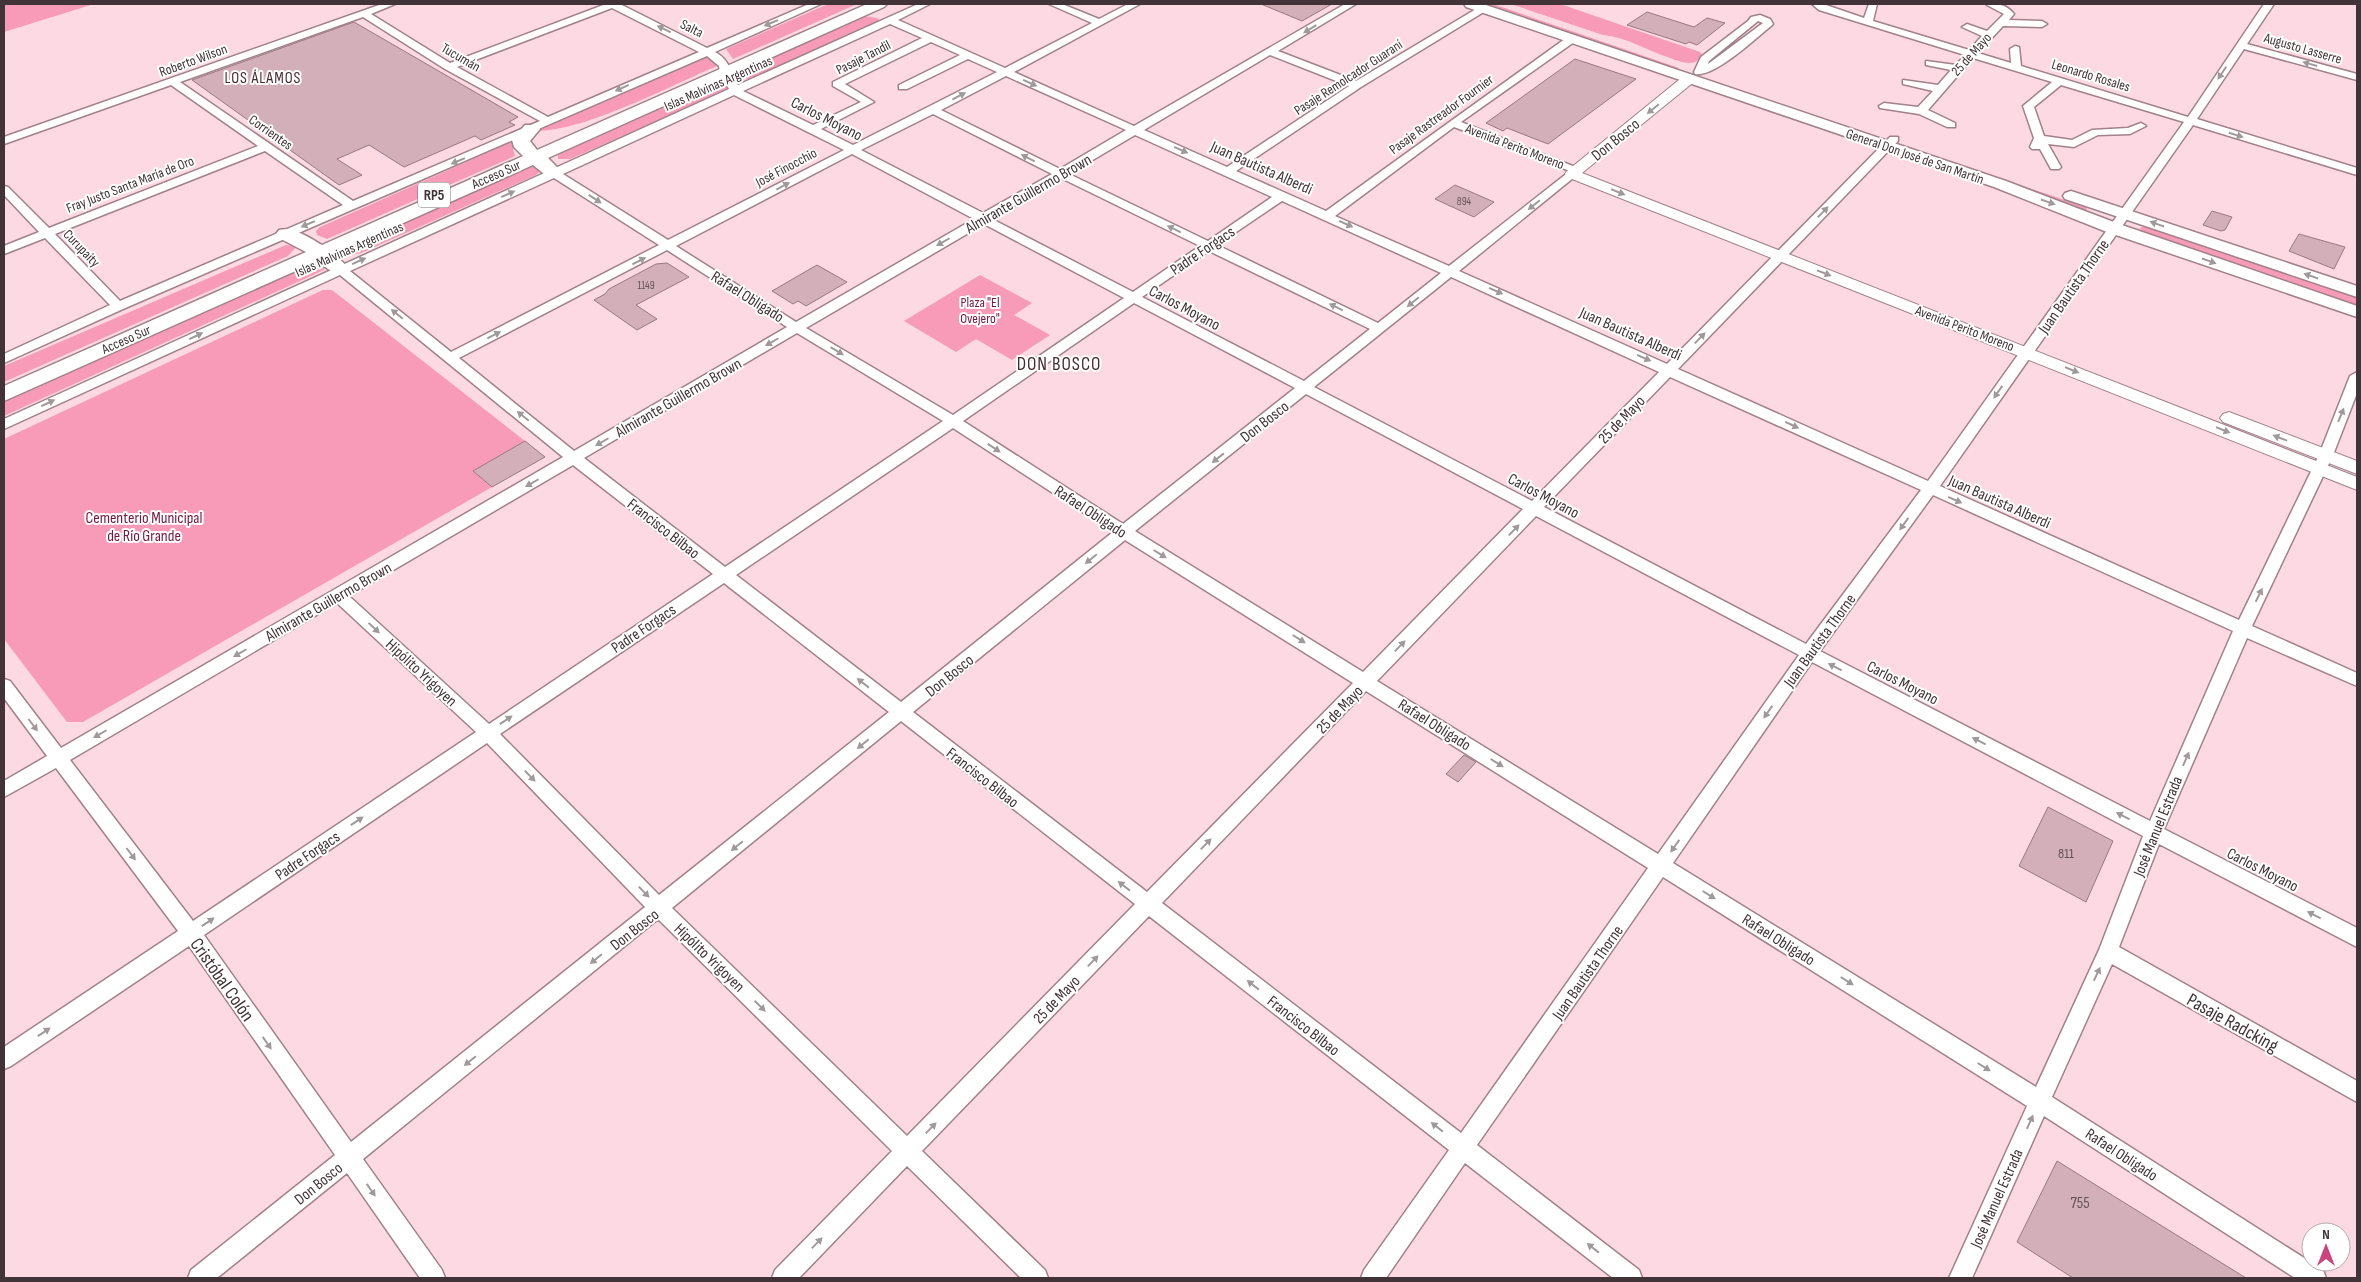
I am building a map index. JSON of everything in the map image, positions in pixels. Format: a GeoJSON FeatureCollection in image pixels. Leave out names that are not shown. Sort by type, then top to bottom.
{"type":"FeatureCollection","features":[{"type":"Feature","properties":{"kind":"main road","name":"Acceso Sur"},"geometry":{"type":"LineString","coordinates":[[4,385],[318,250],[860,9],[879,4]]}},
{"type":"Feature","properties":{"kind":"main road","name":"General Don José de San Martín"},"geometry":{"type":"LineString","coordinates":[[1498,4],[1695,75],[1890,142],[2113,228],[2357,312]]}},
{"type":"Feature","properties":{"kind":"main road","name":"General Don José de San Martín"},"geometry":{"type":"LineString","coordinates":[[1478,6],[1573,38],[1695,75]]}},
{"type":"Feature","properties":{"kind":"main road"},"geometry":{"type":"LineString","coordinates":[[860,9],[890,20]]}},
{"type":"Feature","properties":{"kind":"main road","name":"Acceso Sur"},"geometry":{"type":"LineString","coordinates":[[532,155],[601,121],[724,69]]}},
{"type":"Feature","properties":{"kind":"main road"},"geometry":{"type":"LineString","coordinates":[[530,130],[521,140],[523,147],[554,173]]}},
{"type":"Feature","properties":{"kind":"main road","name":"General Don José de San Martín"},"geometry":{"type":"LineString","coordinates":[[1890,142],[2123,213],[2357,292]]}},
{"type":"Feature","properties":{"kind":"main road"},"geometry":{"type":"LineString","coordinates":[[286,234],[318,250],[340,269]]}},
{"type":"Feature","properties":{"kind":"main road","name":"Acceso Sur"},"geometry":{"type":"LineString","coordinates":[[4,394],[318,250]]}},
{"type":"Feature","properties":{"kind":"street","name":"Roberto Wilson"},"geometry":{"type":"LineString","coordinates":[[4,141],[390,4]]}},
{"type":"Feature","properties":{"kind":"street"},"geometry":{"type":"LineString","coordinates":[[450,67],[613,4]]}},
{"type":"Feature","properties":{"kind":"street","name":"Salta"},"geometry":{"type":"LineString","coordinates":[[613,4],[708,51],[724,69]]}},
{"type":"Feature","properties":{"kind":"street"},"geometry":{"type":"LineString","coordinates":[[4,359],[118,306],[530,130],[816,4]]}},
{"type":"Feature","properties":{"kind":"street","name":"Islas Malvinas Argentinas"},"geometry":{"type":"LineString","coordinates":[[4,424],[340,269],[736,92],[925,4]]}},
{"type":"Feature","properties":{"kind":"street"},"geometry":{"type":"LineString","coordinates":[[1054,4],[1098,22]]}},
{"type":"Feature","properties":{"kind":"street","name":"José Finocchio"},"geometry":{"type":"LineString","coordinates":[[451,357],[933,110],[1134,4]]}},
{"type":"Feature","properties":{"kind":"street","name":"Almirante Guillermo Brown"},"geometry":{"type":"LineString","coordinates":[[4,790],[1352,4]]}},
{"type":"Feature","properties":{"kind":"street","name":"Leonardo Rosales"},"geometry":{"type":"LineString","coordinates":[[1817,4],[1822,8],[2357,172]]}},
{"type":"Feature","properties":{"kind":"street","name":"Juan Bautista Thorne"},"geometry":{"type":"LineString","coordinates":[[1372,1278],[1809,653],[1930,489],[2123,213],[2190,121],[2269,4]]}},
{"type":"Feature","properties":{"kind":"street"},"geometry":{"type":"LineString","coordinates":[[1868,22],[1873,5]]}},
{"type":"Feature","properties":{"kind":"street","name":"25 de Mayo"},"geometry":{"type":"LineString","coordinates":[[1921,111],[2009,14],[1992,5]]}},
{"type":"Feature","properties":{"kind":"street","name":"Pasaje Remolcador Guaraní"},"geometry":{"type":"LineString","coordinates":[[1229,171],[1478,6]]}},
{"type":"Feature","properties":{"kind":"street","name":"Tucumán"},"geometry":{"type":"LineString","coordinates":[[363,14],[450,67],[547,121]]}},
{"type":"Feature","properties":{"kind":"street","name":"Don Bosco"},"geometry":{"type":"LineString","coordinates":[[199,1278],[660,909],[1124,532],[1695,75],[1718,63],[1768,22],[1760,18],[1754,19],[1752,23],[1705,59],[1695,75]]}},
{"type":"Feature","properties":{"kind":"street","name":"Juan Bautista Alberdi"},"geometry":{"type":"LineString","coordinates":[[890,20],[1670,369],[1930,489],[2357,680]]}},
{"type":"Feature","properties":{"kind":"street"},"geometry":{"type":"LineString","coordinates":[[2000,24],[2017,22],[2042,24]]}},
{"type":"Feature","properties":{"kind":"street"},"geometry":{"type":"LineString","coordinates":[[1967,27],[1988,35]]}},
{"type":"Feature","properties":{"kind":"street","name":"Pasaje Tandil"},"geometry":{"type":"LineString","coordinates":[[813,129],[869,102],[837,84],[931,38]]}},
{"type":"Feature","properties":{"kind":"street","name":"Pasaje Rastreador Fournier"},"geometry":{"type":"LineString","coordinates":[[1327,216],[1573,38]]}},
{"type":"Feature","properties":{"kind":"street","name":"Augusto Lasserre"},"geometry":{"type":"LineString","coordinates":[[2241,45],[2357,77]]}},
{"type":"Feature","properties":{"kind":"street"},"geometry":{"type":"LineString","coordinates":[[2015,49],[2016,68]]}},
{"type":"Feature","properties":{"kind":"street"},"geometry":{"type":"LineString","coordinates":[[1271,52],[1357,85]]}},
{"type":"Feature","properties":{"kind":"street"},"geometry":{"type":"LineString","coordinates":[[903,87],[969,55]]}},
{"type":"Feature","properties":{"kind":"street"},"geometry":{"type":"LineString","coordinates":[[1930,62],[1958,68]]}},
{"type":"Feature","properties":{"kind":"street"},"geometry":{"type":"LineString","coordinates":[[724,69],[736,92]]}},
{"type":"Feature","properties":{"kind":"street"},"geometry":{"type":"LineString","coordinates":[[2054,167],[2037,143],[2028,106],[2030,98],[2059,81]]}},
{"type":"Feature","properties":{"kind":"street","name":"Corrientes"},"geometry":{"type":"LineString","coordinates":[[173,82],[352,206]]}},
{"type":"Feature","properties":{"kind":"street"},"geometry":{"type":"LineString","coordinates":[[1907,82],[1940,89]]}},
{"type":"Feature","properties":{"kind":"street","name":"Carlos Moyano"},"geometry":{"type":"LineString","coordinates":[[736,92],[813,129],[982,220],[2357,938]]}},
{"type":"Feature","properties":{"kind":"street"},"geometry":{"type":"LineString","coordinates":[[1884,106],[1921,111],[1951,125]]}},
{"type":"Feature","properties":{"kind":"street"},"geometry":{"type":"LineString","coordinates":[[933,110],[1380,329]]}},
{"type":"Feature","properties":{"kind":"street"},"geometry":{"type":"LineString","coordinates":[[2018,122],[2033,123]]}},
{"type":"Feature","properties":{"kind":"street"},"geometry":{"type":"LineString","coordinates":[[2097,122],[2107,131]]}},
{"type":"Feature","properties":{"kind":"street","name":"Avenida Perito Moreno"},"geometry":{"type":"LineString","coordinates":[[1453,123],[2323,462],[2357,468]]}},
{"type":"Feature","properties":{"kind":"street"},"geometry":{"type":"LineString","coordinates":[[2037,143],[2077,143],[2087,135],[2107,131],[2131,132],[2141,126]]}},
{"type":"Feature","properties":{"kind":"street","name":"25 de Mayo"},"geometry":{"type":"LineString","coordinates":[[783,1278],[1890,142]]}},
{"type":"Feature","properties":{"kind":"street","name":"Fray Justo Santa María de Oro"},"geometry":{"type":"LineString","coordinates":[[4,250],[266,147]]}},
{"type":"Feature","properties":{"kind":"street","name":"Rafael Obligado"},"geometry":{"type":"LineString","coordinates":[[554,173],[798,328],[953,421],[1124,532],[2039,1101],[2315,1278]]}},
{"type":"Feature","properties":{"kind":"street","name":"Curupaity"},"geometry":{"type":"LineString","coordinates":[[4,189],[118,306]]}},
{"type":"Feature","properties":{"kind":"street","name":"Padre Forgacs"},"geometry":{"type":"LineString","coordinates":[[4,1059],[953,421],[1281,196]]}},
{"type":"Feature","properties":{"kind":"street","name":"Francisco Bilbao"},"geometry":{"type":"LineString","coordinates":[[340,269],[574,458],[901,714],[1631,1278]]}},
{"type":"Feature","properties":{"kind":"street","name":"José Manuel Estrada"},"geometry":{"type":"LineString","coordinates":[[1960,1278],[2108,951],[2154,832],[2243,628],[2323,462],[2357,376]]}},
{"type":"Feature","properties":{"kind":"street","name":"Avenida Perito Moreno"},"geometry":{"type":"LineString","coordinates":[[2323,462],[2357,484]]}},
{"type":"Feature","properties":{"kind":"street","name":"Hipólito Yrigoyen"},"geometry":{"type":"LineString","coordinates":[[338,595],[488,733],[660,909],[1037,1278]]}},
{"type":"Feature","properties":{"kind":"street","name":"Cristóbal Colón"},"geometry":{"type":"LineString","coordinates":[[4,686],[191,933],[434,1278]]}},
{"type":"Feature","properties":{"kind":"street","name":"Pasaje Radcking"},"geometry":{"type":"LineString","coordinates":[[2108,951],[2357,1092]]}},
{"type":"Feature","properties":{"kind":"green space"},"geometry":{"type":"Polygon","coordinates":[[[4,4],[94,4],[4,32],[4,4]]]}},
{"type":"Feature","properties":{"kind":"green space"},"geometry":{"type":"Polygon","coordinates":[[[828,4],[857,4],[733,59],[726,49],[828,4]]]}},
{"type":"Feature","properties":{"kind":"green space"},"geometry":{"type":"Polygon","coordinates":[[[1486,4],[1493,4],[1679,68],[1676,69],[1486,4]]]}},
{"type":"Feature","properties":{"kind":"green space"},"geometry":{"type":"Polygon","coordinates":[[[1511,4],[1560,4],[1700,52],[1703,56],[1694,62],[1682,62],[1629,41],[1603,35],[1511,4]]]}},
{"type":"Feature","properties":{"kind":"green space"},"geometry":{"type":"Polygon","coordinates":[[[864,16],[877,18],[881,21],[750,82],[742,74],[745,70],[864,16]]]}},
{"type":"Feature","properties":{"kind":"green space"},"geometry":{"type":"Polygon","coordinates":[[[708,57],[717,66],[627,106],[578,124],[536,131],[708,57]]]}},
{"type":"Feature","properties":{"kind":"green space"},"geometry":{"type":"Polygon","coordinates":[[[721,80],[730,90],[570,159],[558,159],[558,155],[564,151],[721,80]]]}},
{"type":"Feature","properties":{"kind":"green space"},"geometry":{"type":"Polygon","coordinates":[[[516,140],[513,149],[515,156],[327,239],[317,235],[316,231],[320,227],[516,140]]]}},
{"type":"Feature","properties":{"kind":"green space"},"geometry":{"type":"Polygon","coordinates":[[[1902,146],[2086,207],[2087,209],[2085,210],[1902,146]]]}},
{"type":"Feature","properties":{"kind":"green space"},"geometry":{"type":"Polygon","coordinates":[[[524,166],[532,166],[540,171],[536,175],[361,253],[344,254],[343,249],[524,166]]]}},
{"type":"Feature","properties":{"kind":"green space"},"geometry":{"type":"Polygon","coordinates":[[[2146,225],[2351,294],[2357,297],[2357,306],[2141,232],[2140,228],[2146,225]]]}},
{"type":"Feature","properties":{"kind":"green space"},"geometry":{"type":"Polygon","coordinates":[[[286,245],[297,246],[288,256],[4,382],[4,366],[286,245]]]}},
{"type":"Feature","properties":{"kind":"green space"},"geometry":{"type":"Polygon","coordinates":[[[317,263],[325,267],[324,270],[4,416],[4,402],[317,263]]]}},
{"type":"Feature","properties":{"kind":"green space","name":"Plaza \"El Ovejero\""},"geometry":{"type":"Polygon","coordinates":[[[980,275],[1032,303],[1014,315],[1050,335],[1012,360],[976,339],[956,352],[904,321],[980,275]]]}},
{"type":"Feature","properties":{"kind":"green space","name":"Cementerio Municipal de Río Grande"},"geometry":{"type":"Polygon","coordinates":[[[323,290],[332,290],[525,441],[473,471],[492,487],[83,722],[67,722],[4,639],[4,439],[323,290]]]}},
{"type":"Feature","properties":{"kind":"building"},"geometry":{"type":"Polygon","coordinates":[[[1261,4],[1332,4],[1302,21],[1261,4]]]}},
{"type":"Feature","properties":{"kind":"building"},"geometry":{"type":"Polygon","coordinates":[[[1647,12],[1694,27],[1707,18],[1725,23],[1697,45],[1689,42],[1686,44],[1627,25],[1647,12]]]}},
{"type":"Feature","properties":{"kind":"building"},"geometry":{"type":"Polygon","coordinates":[[[354,22],[518,117],[509,122],[515,125],[481,140],[475,136],[404,167],[369,145],[337,159],[362,175],[339,185],[192,80],[354,22]]]}},
{"type":"Feature","properties":{"kind":"building"},"geometry":{"type":"Polygon","coordinates":[[[1575,59],[1636,79],[1548,144],[1507,128],[1503,131],[1486,123],[1575,59]]]}},
{"type":"Feature","properties":{"kind":"building"},"geometry":{"type":"Polygon","coordinates":[[[1455,185],[1494,202],[1474,217],[1435,199],[1455,185]]]}},
{"type":"Feature","properties":{"kind":"building"},"geometry":{"type":"Polygon","coordinates":[[[2212,211],[2232,217],[2225,230],[2221,231],[2203,225],[2212,211]]]}},
{"type":"Feature","properties":{"kind":"building"},"geometry":{"type":"Polygon","coordinates":[[[2299,234],[2345,247],[2334,269],[2289,251],[2299,234]]]}},
{"type":"Feature","properties":{"kind":"building"},"geometry":{"type":"Polygon","coordinates":[[[667,263],[689,277],[636,305],[657,319],[637,330],[594,300],[605,294],[609,289],[656,264],[667,263]]]}},
{"type":"Feature","properties":{"kind":"building"},"geometry":{"type":"Polygon","coordinates":[[[817,265],[847,282],[806,306],[798,301],[793,304],[772,291],[817,265]]]}},
{"type":"Feature","properties":{"kind":"building"},"geometry":{"type":"Polygon","coordinates":[[[525,441],[545,457],[492,487],[473,471],[525,441]]]}},
{"type":"Feature","properties":{"kind":"building"},"geometry":{"type":"Polygon","coordinates":[[[1464,755],[1476,762],[1458,782],[1446,774],[1464,755]]]}},
{"type":"Feature","properties":{"kind":"building"},"geometry":{"type":"Polygon","coordinates":[[[2048,807],[2113,841],[2086,902],[2019,866],[2048,807]]]}},
{"type":"Feature","properties":{"kind":"building"},"geometry":{"type":"Polygon","coordinates":[[[2057,1161],[2246,1278],[2073,1278],[2017,1242],[2057,1161]]]}},
{"type":"Feature","properties":{"kind":"district","name":"LOS ÁLAMOS"},"geometry":{"type":"Point","coordinates":[263,77]}},
{"type":"Feature","properties":{"kind":"district","name":"DON BOSCO"},"geometry":{"type":"Point","coordinates":[1059,363]}}]}
